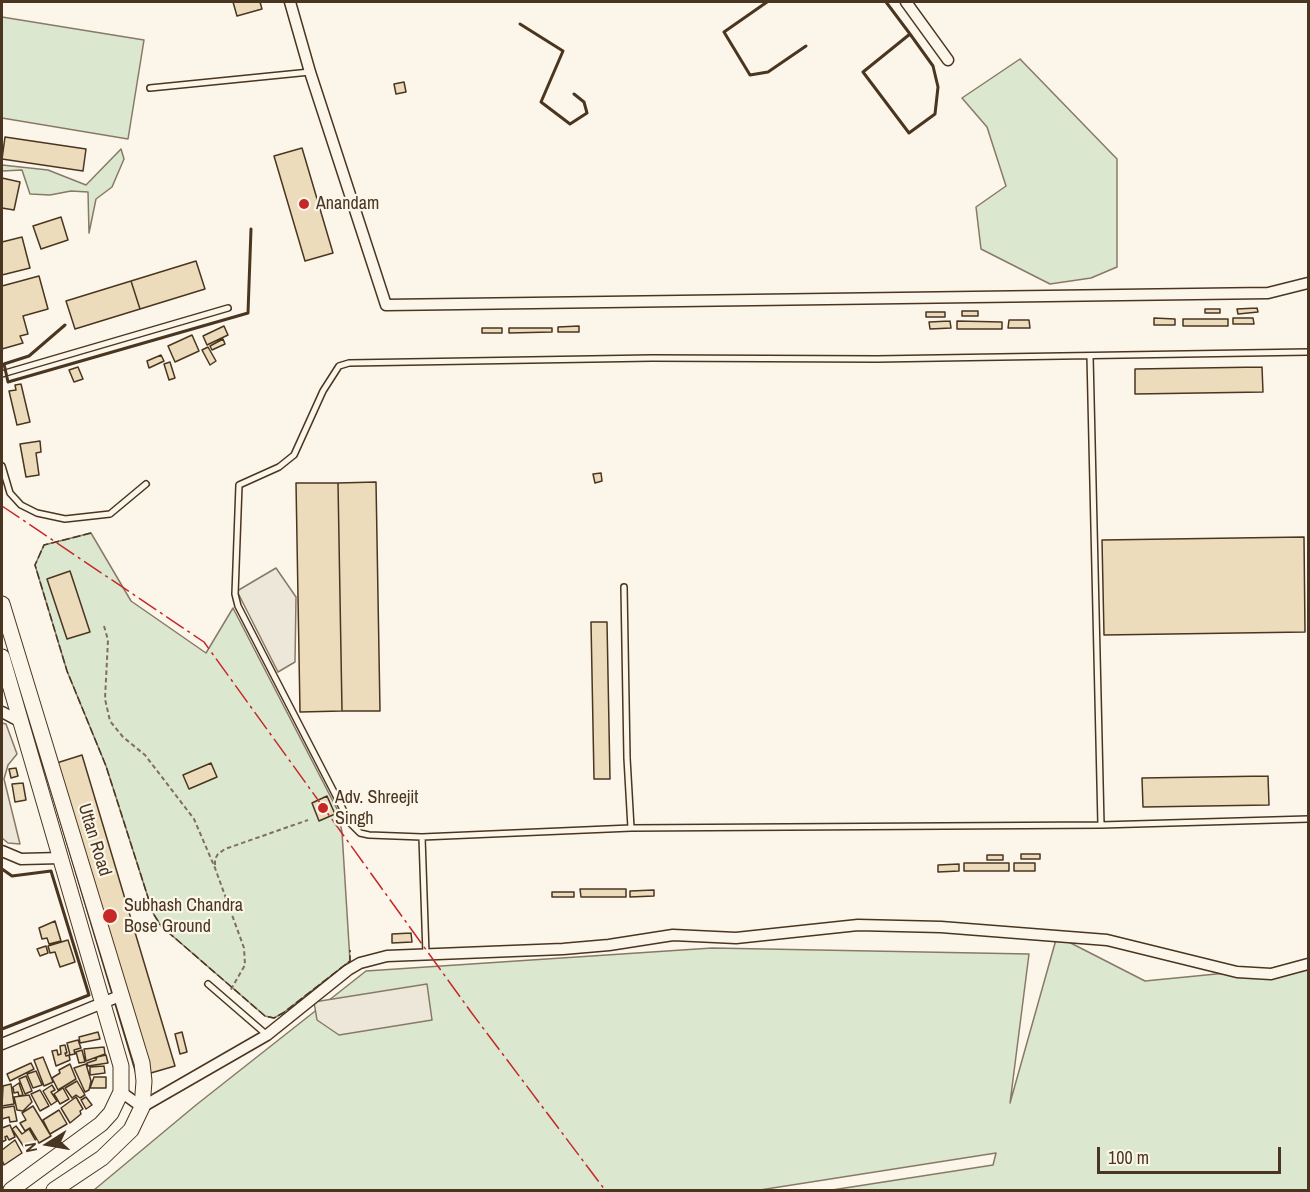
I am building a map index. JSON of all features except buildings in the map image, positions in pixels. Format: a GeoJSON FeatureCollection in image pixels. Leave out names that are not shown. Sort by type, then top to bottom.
{"type":"FeatureCollection","features":[{"type":"Feature","properties":{"kind":"main road","name":"Uttan Road"},"geometry":{"type":"LineString","coordinates":[[2,604],[122,995],[142,1063],[144,1081],[142,1107],[131,1130],[102,1158],[54,1191]]}},
{"type":"Feature","properties":{"kind":"main road","name":"Uttan Road"},"geometry":{"type":"LineString","coordinates":[[2,657],[121,1066],[121,1092]]}},
{"type":"Feature","properties":{"kind":"main road"},"geometry":{"type":"LineString","coordinates":[[11,1191],[101,1124],[111,1113],[121,1092]]}},
{"type":"Feature","properties":{"kind":"street"},"geometry":{"type":"LineString","coordinates":[[290,2],[310,72],[386,305],[1268,293],[1308,283]]}},
{"type":"Feature","properties":{"kind":"street"},"geometry":{"type":"LineString","coordinates":[[906,2],[948,60]]}},
{"type":"Feature","properties":{"kind":"street"},"geometry":{"type":"LineString","coordinates":[[2,712],[21,722]]}},
{"type":"Feature","properties":{"kind":"street"},"geometry":{"type":"LineString","coordinates":[[2,851],[21,859],[61,858]]}},
{"type":"Feature","properties":{"kind":"street"},"geometry":{"type":"LineString","coordinates":[[121,1092],[142,1107],[267,1035],[348,970],[360,963],[387,956],[563,949],[673,935],[736,938],[858,925],[941,927],[1107,940],[1237,972],[1271,974],[1308,964]]}},
{"type":"Feature","properties":{"kind":"street"},"geometry":{"type":"LineString","coordinates":[[2,1044],[122,995]]}},
{"type":"Feature","properties":{"kind":"lane"},"geometry":{"type":"LineString","coordinates":[[150,87],[310,72]]}},
{"type":"Feature","properties":{"kind":"lane"},"geometry":{"type":"LineString","coordinates":[[2,374],[228,308]]}},
{"type":"Feature","properties":{"kind":"lane"},"geometry":{"type":"LineString","coordinates":[[1308,352],[349,363],[339,366],[323,391],[294,455],[279,467],[239,485],[236,594],[238,606],[350,823],[360,833],[369,835],[422,837],[631,828],[1101,825],[1308,819]]}},
{"type":"Feature","properties":{"kind":"lane"},"geometry":{"type":"LineString","coordinates":[[1090,356],[1101,825]]}},
{"type":"Feature","properties":{"kind":"lane"},"geometry":{"type":"LineString","coordinates":[[2,465],[10,493],[21,505],[37,513],[65,519],[110,514],[147,484]]}},
{"type":"Feature","properties":{"kind":"lane"},"geometry":{"type":"LineString","coordinates":[[624,587],[627,758],[631,828]]}},
{"type":"Feature","properties":{"kind":"lane"},"geometry":{"type":"LineString","coordinates":[[422,837],[426,954]]}},
{"type":"Feature","properties":{"kind":"lane"},"geometry":{"type":"LineString","coordinates":[[208,984],[267,1035]]}},
{"type":"Feature","properties":{"kind":"path"},"geometry":{"type":"LineString","coordinates":[[104,626],[108,646],[105,699],[110,721],[123,737],[146,755],[194,819],[215,868],[244,948],[245,965],[225,998]]}},
{"type":"Feature","properties":{"kind":"path"},"geometry":{"type":"LineString","coordinates":[[215,868],[215,859],[225,849],[308,820]]}},
{"type":"Feature","properties":{"kind":"green space"},"geometry":{"type":"Polygon","coordinates":[[[2,17],[144,40],[128,139],[2,118],[2,17]]]}},
{"type":"Feature","properties":{"kind":"green space"},"geometry":{"type":"Polygon","coordinates":[[[1020,59],[1117,159],[1117,267],[1091,278],[1050,284],[981,249],[976,207],[1006,186],[987,127],[962,98],[1020,59]]]}},
{"type":"Feature","properties":{"kind":"green space"},"geometry":{"type":"Polygon","coordinates":[[[121,149],[124,159],[112,187],[96,199],[89,233],[88,192],[30,194],[22,170],[2,171],[2,165],[48,170],[86,185],[121,149]]]}},
{"type":"Feature","properties":{"kind":"green space"},"geometry":{"type":"Polygon","coordinates":[[[91,533],[131,601],[206,653],[233,608],[337,809],[342,832],[350,961],[274,1018],[265,1016],[161,926],[153,913],[106,766],[67,671],[35,565],[44,545],[91,533]]]}},
{"type":"Feature","properties":{"kind":"green space"},"geometry":{"type":"Polygon","coordinates":[[[1057,936],[1145,981],[1308,965],[1308,1190],[832,1190],[993,1165],[996,1153],[760,1190],[94,1190],[196,1105],[366,971],[712,948],[1029,954],[1010,1103],[1057,936]]]}},
{"type":"Feature","properties":{"kind":"shaded area"},"geometry":{"type":"Polygon","coordinates":[[[276,568],[296,597],[295,662],[278,672],[237,591],[276,568]]]}},
{"type":"Feature","properties":{"kind":"shaded area"},"geometry":{"type":"Polygon","coordinates":[[[2,723],[6,724],[17,754],[8,765],[4,779],[20,844],[8,843],[2,838],[2,723]]]}},
{"type":"Feature","properties":{"kind":"shaded area"},"geometry":{"type":"Polygon","coordinates":[[[427,984],[432,1020],[339,1035],[317,1020],[314,1002],[427,984]]]}},
{"type":"Feature","properties":{"kind":"fence"},"geometry":{"type":"LineString","coordinates":[[91,533],[44,545],[35,565],[67,671],[106,766],[153,913],[161,926],[265,1016],[274,1018],[350,961],[350,950]]}},
{"type":"Feature","properties":{"kind":"wall"},"geometry":{"type":"LineString","coordinates":[[767,2],[724,32],[750,75],[768,72],[806,46]]}},
{"type":"Feature","properties":{"kind":"wall"},"geometry":{"type":"LineString","coordinates":[[886,2],[910,34],[933,66],[938,87],[935,114],[909,133],[863,72],[910,34]]}},
{"type":"Feature","properties":{"kind":"wall"},"geometry":{"type":"LineString","coordinates":[[520,24],[563,51],[541,102],[570,124],[587,113],[584,102],[574,94]]}},
{"type":"Feature","properties":{"kind":"wall"},"geometry":{"type":"LineString","coordinates":[[65,325],[29,356],[4,364],[8,382],[248,313],[251,229]]}},
{"type":"Feature","properties":{"kind":"wall"},"geometry":{"type":"LineString","coordinates":[[2,869],[12,876],[51,871],[89,995],[2,1029]]}},
{"type":"Feature","properties":{"kind":"power"},"geometry":{"type":"LineString","coordinates":[[2,506],[204,642],[471,1012],[605,1190]]}},
{"type":"Feature","properties":{"kind":"place","name":"Anandam"},"geometry":{"type":"Point","coordinates":[304,204]}},
{"type":"Feature","properties":{"kind":"place","name":"Adv. Shreejit Singh"},"geometry":{"type":"Point","coordinates":[323,808]}},
{"type":"Feature","properties":{"kind":"place","name":"Subhash Chandra Bose Ground"},"geometry":{"type":"Point","coordinates":[110,916]}}]}
